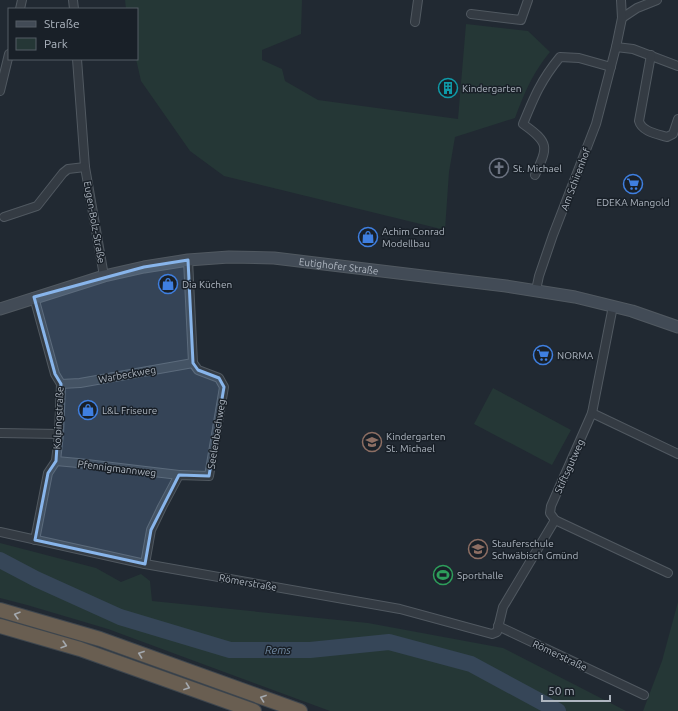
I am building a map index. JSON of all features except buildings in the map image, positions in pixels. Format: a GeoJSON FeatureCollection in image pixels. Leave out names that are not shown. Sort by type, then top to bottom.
{"type":"FeatureCollection","features":[{"type":"Feature","properties":{"kind":"highway"},"geometry":{"type":"LineString","coordinates":[[0,610],[100,639],[300,711]]}},
{"type":"Feature","properties":{"kind":"highway"},"geometry":{"type":"LineString","coordinates":[[0,626],[87,652],[254,711]]}},
{"type":"Feature","properties":{"kind":"street"},"geometry":{"type":"LineString","coordinates":[[415,22],[418,0]]}},
{"type":"Feature","properties":{"kind":"street"},"geometry":{"type":"LineString","coordinates":[[471,14],[521,20],[528,0]]}},
{"type":"Feature","properties":{"kind":"street","name":"Am Schirenhof"},"geometry":{"type":"LineString","coordinates":[[536,290],[539,276],[551,242],[596,124],[622,18],[621,0]]}},
{"type":"Feature","properties":{"kind":"street"},"geometry":{"type":"LineString","coordinates":[[622,18],[637,8],[657,0]]}},
{"type":"Feature","properties":{"kind":"street"},"geometry":{"type":"LineString","coordinates":[[616,47],[633,49],[678,66]]}},
{"type":"Feature","properties":{"kind":"street"},"geometry":{"type":"LineString","coordinates":[[651,55],[639,121],[640,125],[643,128],[667,137],[673,134],[678,119]]}},
{"type":"Feature","properties":{"kind":"street"},"geometry":{"type":"LineString","coordinates":[[535,175],[544,156],[545,147],[542,140],[536,133],[523,124],[538,88],[548,71],[560,57],[579,58],[610,67]]}},
{"type":"Feature","properties":{"kind":"street"},"geometry":{"type":"LineString","coordinates":[[0,90],[8,58]]}},
{"type":"Feature","properties":{"kind":"street","name":"Eugen-Bolz-Straße"},"geometry":{"type":"LineString","coordinates":[[77,60],[85,167],[104,276]]}},
{"type":"Feature","properties":{"kind":"street","name":"Eugen-Bolz-Straße"},"geometry":{"type":"LineString","coordinates":[[4,217],[37,206],[63,173],[68,169],[85,167]]}},
{"type":"Feature","properties":{"kind":"street","name":"Eutighofer Straße"},"geometry":{"type":"LineString","coordinates":[[0,308],[104,276],[144,267],[188,260],[229,257],[274,258],[536,290],[581,298],[613,306],[678,327]]}},
{"type":"Feature","properties":{"kind":"street"},"geometry":{"type":"LineString","coordinates":[[188,260],[193,362]]}},
{"type":"Feature","properties":{"kind":"street","name":"Kolpingstraße"},"geometry":{"type":"LineString","coordinates":[[34,297],[55,374],[61,384],[59,434],[56,461],[48,473],[35,540]]}},
{"type":"Feature","properties":{"kind":"street","name":"Stiftsgutweg"},"geometry":{"type":"LineString","coordinates":[[555,520],[550,513],[551,506],[592,413],[613,306]]}},
{"type":"Feature","properties":{"kind":"street","name":"Warbeckweg"},"geometry":{"type":"LineString","coordinates":[[61,384],[80,383],[193,362]]}},
{"type":"Feature","properties":{"kind":"street","name":"Seelenbachweg"},"geometry":{"type":"LineString","coordinates":[[179,475],[209,476],[224,387],[219,378],[198,370],[193,362]]}},
{"type":"Feature","properties":{"kind":"street"},"geometry":{"type":"LineString","coordinates":[[592,413],[678,454]]}},
{"type":"Feature","properties":{"kind":"street"},"geometry":{"type":"LineString","coordinates":[[0,433],[59,434]]}},
{"type":"Feature","properties":{"kind":"street","name":"Pfennigmannweg"},"geometry":{"type":"LineString","coordinates":[[56,461],[179,475]]}},
{"type":"Feature","properties":{"kind":"street"},"geometry":{"type":"LineString","coordinates":[[145,564],[151,530],[179,475]]}},
{"type":"Feature","properties":{"kind":"street"},"geometry":{"type":"LineString","coordinates":[[497,630],[503,607],[555,520],[668,572]]}},
{"type":"Feature","properties":{"kind":"street","name":"Römerstraße"},"geometry":{"type":"LineString","coordinates":[[0,532],[145,564],[400,609],[492,634],[497,630],[644,695]]}},
{"type":"Feature","properties":{"kind":"highlighted area"},"geometry":{"type":"Polygon","coordinates":[[[188,260],[193,363],[198,370],[219,378],[224,387],[209,476],[179,475],[151,530],[145,564],[35,540],[48,473],[56,461],[61,384],[55,374],[34,297],[144,267],[188,260]]]}},
{"type":"Feature","properties":{"kind":"green space"},"geometry":{"type":"Polygon","coordinates":[[[125,0],[302,0],[301,34],[262,50],[262,60],[282,69],[285,81],[318,100],[458,119],[466,24],[528,31],[550,52],[538,68],[515,118],[455,137],[449,172],[445,230],[224,176],[190,151],[141,81],[136,60],[138,60],[138,8],[126,8],[125,0]]]}},
{"type":"Feature","properties":{"kind":"green space"},"geometry":{"type":"Polygon","coordinates":[[[493,388],[571,430],[552,465],[474,424],[493,388]]]}},
{"type":"Feature","properties":{"kind":"green space"},"geometry":{"type":"Polygon","coordinates":[[[0,543],[96,568],[121,582],[141,574],[150,581],[152,601],[368,623],[503,648],[626,711],[330,711],[108,629],[0,598],[0,543]]]}},
{"type":"Feature","properties":{"kind":"green space"},"geometry":{"type":"Polygon","coordinates":[[[678,602],[678,711],[643,711],[662,661],[678,602]]]}},
{"type":"Feature","properties":{"kind":"waterway","name":"Rems"},"geometry":{"type":"LineString","coordinates":[[0,560],[36,579],[120,617],[230,650],[310,650],[389,642],[471,664],[558,711]]}},
{"type":"Feature","properties":{"kind":"place","name":"Kindergarten"},"geometry":{"type":"Point","coordinates":[448,88]}},
{"type":"Feature","properties":{"kind":"place","name":"St. Michael"},"geometry":{"type":"Point","coordinates":[499,168]}},
{"type":"Feature","properties":{"kind":"place","name":"EDEKA Mangold"},"geometry":{"type":"Point","coordinates":[633,184]}},
{"type":"Feature","properties":{"kind":"place","name":"Achim Conrad Modellbau"},"geometry":{"type":"Point","coordinates":[368,237]}},
{"type":"Feature","properties":{"kind":"place","name":"Dia Küchen"},"geometry":{"type":"Point","coordinates":[168,284]}},
{"type":"Feature","properties":{"kind":"place","name":"NORMA"},"geometry":{"type":"Point","coordinates":[543,355]}},
{"type":"Feature","properties":{"kind":"place","name":"L&L Friseure"},"geometry":{"type":"Point","coordinates":[88,410]}},
{"type":"Feature","properties":{"kind":"place","name":"Kindergarten St. Michael"},"geometry":{"type":"Point","coordinates":[372,442]}},
{"type":"Feature","properties":{"kind":"place","name":"Stauferschule Schwäbisch Gmünd"},"geometry":{"type":"Point","coordinates":[478,549]}},
{"type":"Feature","properties":{"kind":"place","name":"Sporthalle"},"geometry":{"type":"Point","coordinates":[443,575]}}]}
